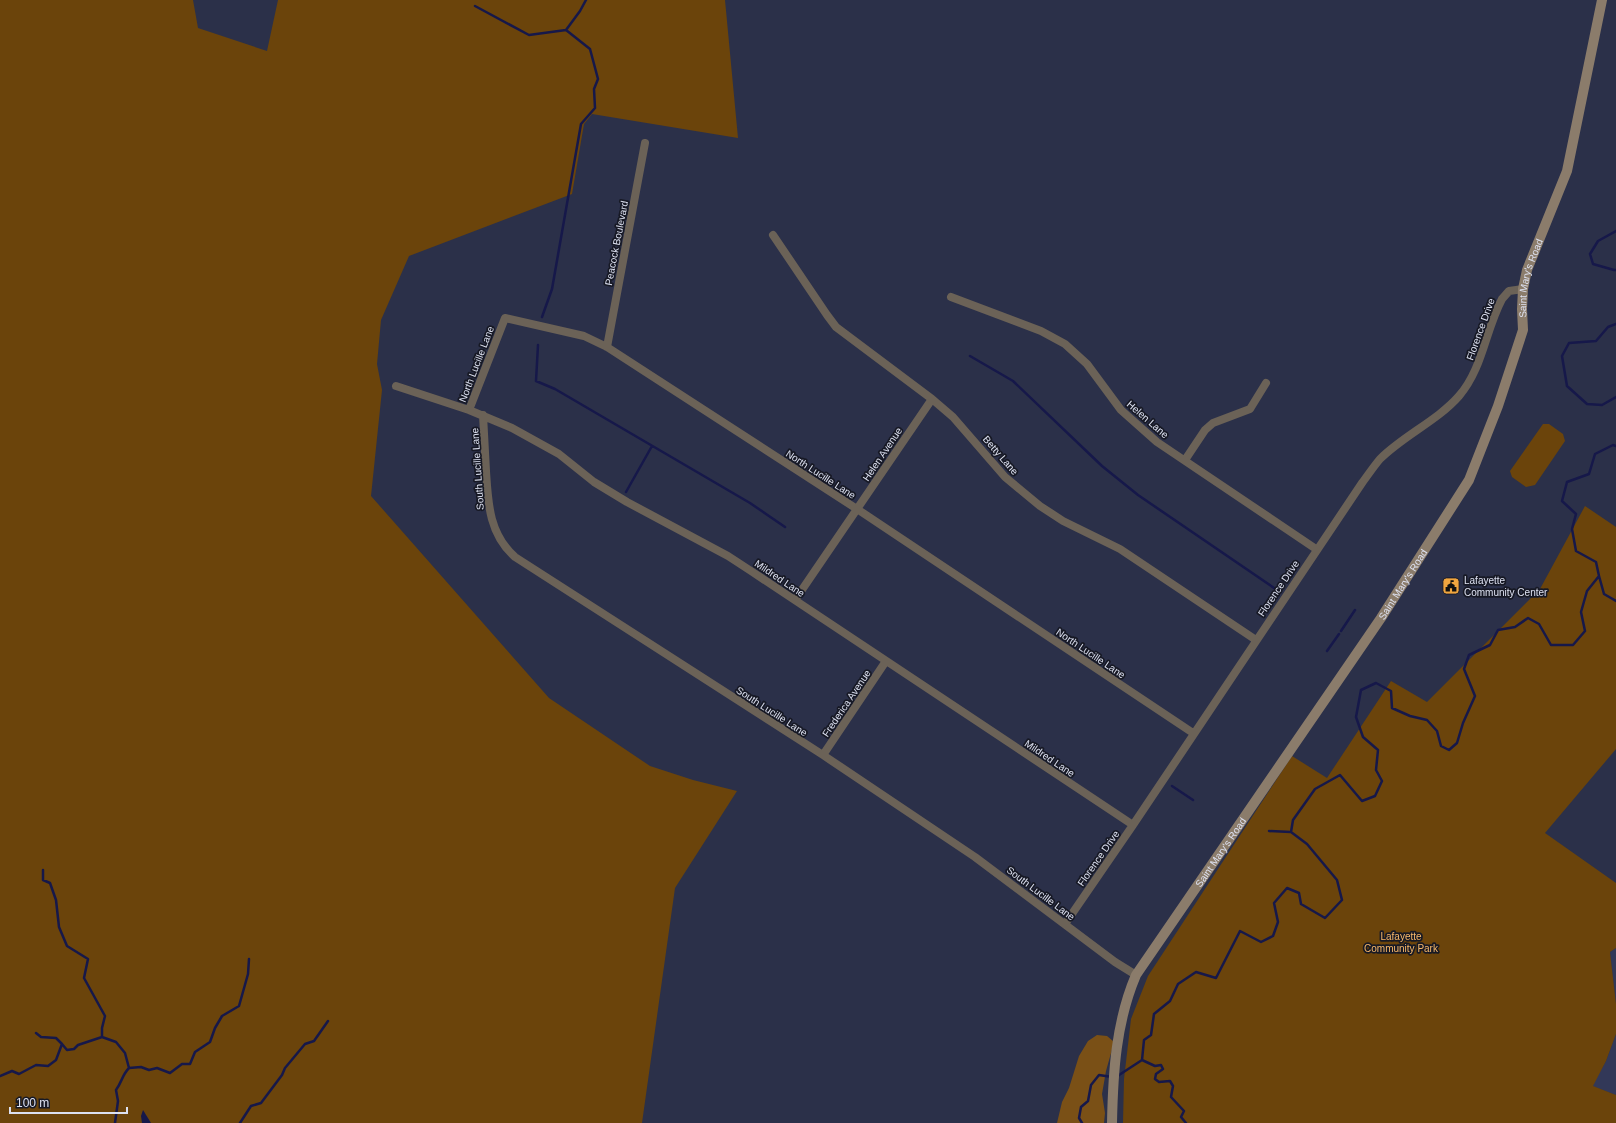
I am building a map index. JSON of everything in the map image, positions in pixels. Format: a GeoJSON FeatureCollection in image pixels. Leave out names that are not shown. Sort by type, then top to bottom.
{"type":"FeatureCollection","features":[{"type":"Feature","properties":{"kind":"street","name":"Saint Mary's Road"},"geometry":{"type":"LineString","coordinates":[[1112,1123],[1114,1060],[1124,1010],[1136,975],[1381,618],[1469,480],[1498,406],[1523,330],[1523,289],[1530,258],[1566,171],[1602,0]]}},
{"type":"Feature","properties":{"kind":"street","name":"Peacock Boulevard"},"geometry":{"type":"LineString","coordinates":[[607,347],[645,143]]}},
{"type":"Feature","properties":{"kind":"street","name":"Betty Lane"},"geometry":{"type":"LineString","coordinates":[[773,235],[836,327],[932,399],[961,424],[1005,477],[1040,506],[1063,520],[1120,549],[1256,640]]}},
{"type":"Feature","properties":{"kind":"street","name":"Florence Drive"},"geometry":{"type":"LineString","coordinates":[[1065,924],[1133,825],[1316,549],[1362,483],[1381,458],[1448,407],[1459,396],[1469,382],[1477,366],[1502,299],[1509,291],[1523,289]]}},
{"type":"Feature","properties":{"kind":"street","name":"Helen Lane"},"geometry":{"type":"LineString","coordinates":[[950,297],[1041,331],[1065,344],[1087,364],[1130,419],[1157,442],[1316,549]]}},
{"type":"Feature","properties":{"kind":"street","name":"North Lucille Lane"},"geometry":{"type":"LineString","coordinates":[[469,410],[505,318],[584,336],[607,347],[857,509],[1193,733]]}},
{"type":"Feature","properties":{"kind":"street"},"geometry":{"type":"LineString","coordinates":[[1185,460],[1204,430],[1213,423],[1250,409],[1266,383]]}},
{"type":"Feature","properties":{"kind":"street","name":"Mildred Lane"},"geometry":{"type":"LineString","coordinates":[[396,386],[483,415],[549,447],[594,482],[728,556],[1133,825]]}},
{"type":"Feature","properties":{"kind":"street","name":"Helen Avenue"},"geometry":{"type":"LineString","coordinates":[[795,600],[932,399]]}},
{"type":"Feature","properties":{"kind":"street","name":"South Lucille Lane"},"geometry":{"type":"LineString","coordinates":[[483,415],[489,509],[496,532],[506,549],[532,569],[823,756],[975,857],[1115,962],[1136,975]]}},
{"type":"Feature","properties":{"kind":"street","name":"Frederica Avenue"},"geometry":{"type":"LineString","coordinates":[[823,756],[886,661]]}},
{"type":"Feature","properties":{"kind":"shaded area"},"geometry":{"type":"Polygon","coordinates":[[[1616,948],[1616,1004],[1610,952],[1616,948]]]}},
{"type":"Feature","properties":{"kind":"shaded area"},"geometry":{"type":"Polygon","coordinates":[[[1616,1034],[1616,1095],[1592,1086],[1606,1061],[1616,1034]]]}},
{"type":"Feature","properties":{"kind":"shaded area"},"geometry":{"type":"Polygon","coordinates":[[[1097,1035],[1107,1036],[1113,1041],[1102,1094],[1105,1113],[1104,1123],[1057,1123],[1062,1102],[1069,1088],[1079,1056],[1088,1041],[1097,1035]]]}},
{"type":"Feature","properties":{"kind":"shaded area"},"geometry":{"type":"Polygon","coordinates":[[[143,1110],[151,1123],[142,1123],[141,1116],[143,1110]]]}},
{"type":"Feature","properties":{"kind":"green space"},"geometry":{"type":"Polygon","coordinates":[[[0,0],[193,0],[198,28],[267,51],[278,0],[725,0],[738,138],[592,114],[584,124],[572,194],[409,256],[381,320],[377,364],[382,390],[371,496],[549,698],[650,766],[693,780],[737,791],[675,888],[642,1123],[0,1123],[0,0]]]}},
{"type":"Feature","properties":{"kind":"green space"},"geometry":{"type":"Polygon","coordinates":[[[1543,424],[1549,424],[1563,434],[1565,441],[1535,485],[1526,487],[1512,477],[1510,471],[1543,424]]]}},
{"type":"Feature","properties":{"kind":"green space","name":"Lafayette Community Park"},"geometry":{"type":"Polygon","coordinates":[[[1585,506],[1616,527],[1616,749],[1545,833],[1616,883],[1616,948],[1610,952],[1616,1004],[1616,1034],[1606,1061],[1593,1086],[1616,1095],[1616,1123],[1123,1123],[1124,1079],[1131,1019],[1148,976],[1292,756],[1327,778],[1391,681],[1427,702],[1540,589],[1585,506]]]}},
{"type":"Feature","properties":{"kind":"waterway"},"geometry":{"type":"LineString","coordinates":[[566,30],[586,0]]}},
{"type":"Feature","properties":{"kind":"waterway"},"geometry":{"type":"LineString","coordinates":[[475,6],[529,35],[566,30],[590,49],[598,79],[594,89],[595,108],[581,124],[552,289],[542,317]]}},
{"type":"Feature","properties":{"kind":"waterway"},"geometry":{"type":"LineString","coordinates":[[1616,231],[1598,241],[1590,254],[1593,264],[1616,270]]}},
{"type":"Feature","properties":{"kind":"waterway"},"geometry":{"type":"LineString","coordinates":[[1616,324],[1608,327],[1596,341],[1569,343],[1562,356],[1567,386],[1587,404],[1602,405],[1616,397]]}},
{"type":"Feature","properties":{"kind":"waterway"},"geometry":{"type":"LineString","coordinates":[[538,345],[536,381],[555,389],[750,503],[785,527]]}},
{"type":"Feature","properties":{"kind":"waterway"},"geometry":{"type":"LineString","coordinates":[[970,356],[1013,381],[1102,466],[1138,495],[1277,590]]}},
{"type":"Feature","properties":{"kind":"waterway"},"geometry":{"type":"LineString","coordinates":[[1116,1077],[1142,1060],[1144,1040],[1151,1035],[1154,1014],[1170,1001],[1178,984],[1196,972],[1216,978],[1240,931],[1261,942],[1273,936],[1278,922],[1274,903],[1287,888],[1299,893],[1301,904],[1325,918],[1342,900],[1337,880],[1307,844],[1291,832],[1293,820],[1315,789],[1340,775],[1362,801],[1375,796],[1382,781],[1376,770],[1378,750],[1363,737],[1356,717],[1361,690],[1376,683],[1391,691],[1392,708],[1410,716],[1427,720],[1437,731],[1441,746],[1449,750],[1457,743],[1463,723],[1475,696],[1464,669],[1469,655],[1490,645],[1498,630],[1515,627],[1528,618],[1539,624],[1551,645],[1573,645],[1585,631],[1581,612],[1587,591],[1599,576],[1596,562],[1576,551],[1572,529],[1576,514],[1562,501],[1567,482],[1589,474],[1595,454],[1613,445],[1616,446]]}},
{"type":"Feature","properties":{"kind":"waterway"},"geometry":{"type":"LineString","coordinates":[[626,492],[652,446]]}},
{"type":"Feature","properties":{"kind":"waterway"},"geometry":{"type":"LineString","coordinates":[[1599,576],[1604,594],[1616,601]]}},
{"type":"Feature","properties":{"kind":"waterway"},"geometry":{"type":"LineString","coordinates":[[1341,631],[1355,610]]}},
{"type":"Feature","properties":{"kind":"waterway"},"geometry":{"type":"LineString","coordinates":[[1327,651],[1339,634]]}},
{"type":"Feature","properties":{"kind":"waterway"},"geometry":{"type":"LineString","coordinates":[[1172,786],[1193,800]]}},
{"type":"Feature","properties":{"kind":"waterway"},"geometry":{"type":"LineString","coordinates":[[1269,831],[1291,832]]}},
{"type":"Feature","properties":{"kind":"waterway"},"geometry":{"type":"LineString","coordinates":[[43,870],[43,880],[50,883],[56,900],[59,927],[67,946],[88,959],[84,978],[105,1016],[102,1028],[102,1037]]}},
{"type":"Feature","properties":{"kind":"waterway"},"geometry":{"type":"LineString","coordinates":[[115,1123],[118,1101],[116,1090],[129,1068],[141,1067],[149,1070],[157,1068],[170,1073],[182,1064],[190,1064],[195,1052],[210,1042],[215,1028],[222,1016],[239,1006],[248,974],[249,959]]}},
{"type":"Feature","properties":{"kind":"waterway"},"geometry":{"type":"LineString","coordinates":[[240,1123],[251,1106],[261,1103],[282,1075],[285,1068],[305,1044],[314,1041],[328,1021]]}},
{"type":"Feature","properties":{"kind":"waterway"},"geometry":{"type":"LineString","coordinates":[[36,1033],[41,1037],[56,1038],[62,1044]]}},
{"type":"Feature","properties":{"kind":"waterway"},"geometry":{"type":"LineString","coordinates":[[0,1076],[12,1071],[19,1074],[36,1065],[48,1066],[56,1060],[62,1044],[67,1050],[74,1049],[78,1045],[102,1037],[116,1042],[125,1053],[129,1068]]}},
{"type":"Feature","properties":{"kind":"waterway"},"geometry":{"type":"LineString","coordinates":[[1142,1060],[1155,1066],[1161,1065],[1163,1069],[1156,1074],[1155,1079],[1159,1082],[1170,1081],[1173,1086],[1171,1097],[1184,1111],[1181,1117],[1186,1123]]}},
{"type":"Feature","properties":{"kind":"waterway"},"geometry":{"type":"LineString","coordinates":[[1082,1123],[1079,1118],[1081,1107],[1088,1101],[1091,1085],[1099,1075],[1112,1077]]}},
{"type":"Feature","properties":{"kind":"place","name":"Lafayette Community Center"},"geometry":{"type":"Point","coordinates":[1451,586]}}]}
